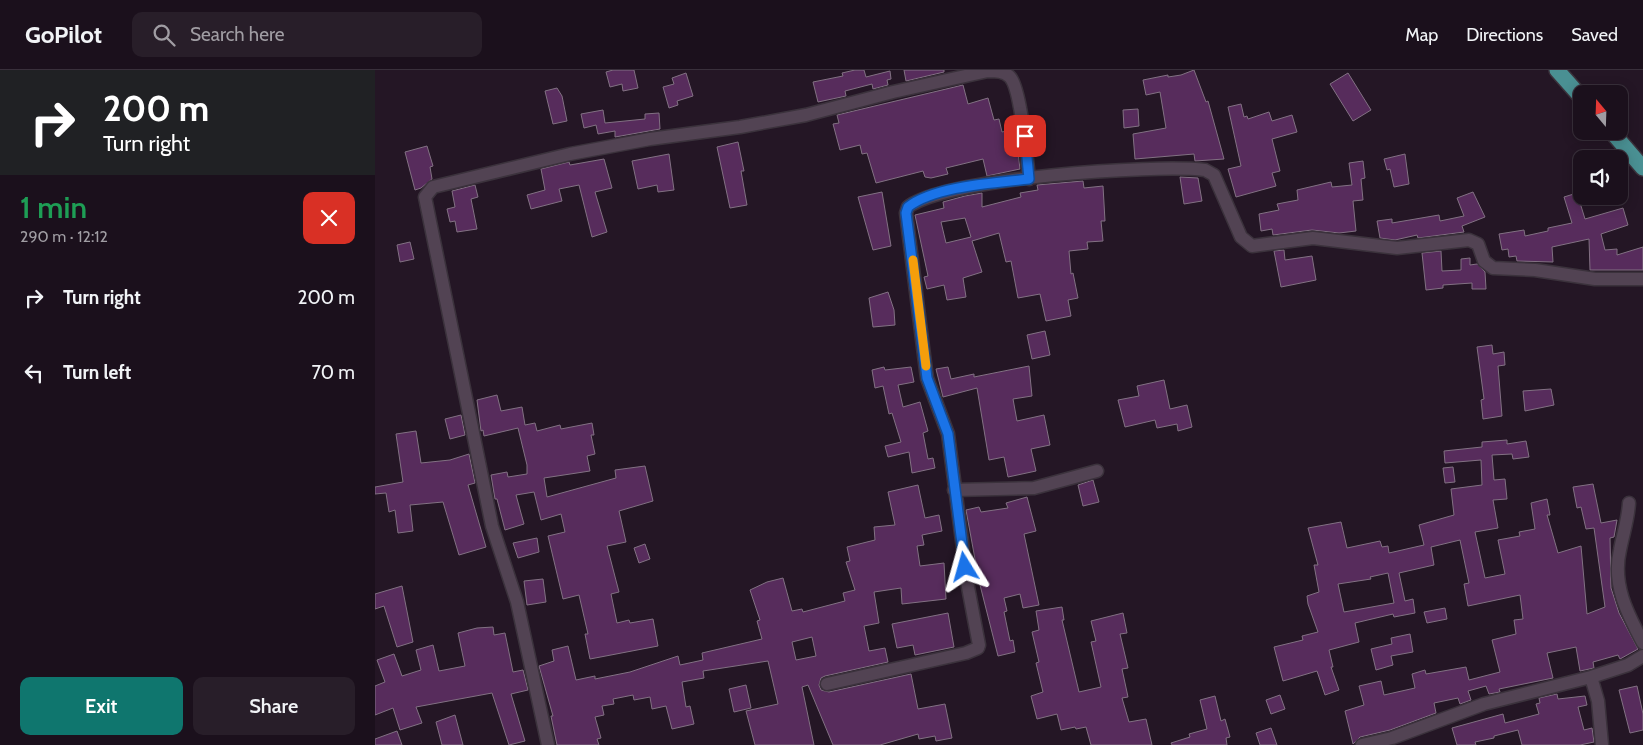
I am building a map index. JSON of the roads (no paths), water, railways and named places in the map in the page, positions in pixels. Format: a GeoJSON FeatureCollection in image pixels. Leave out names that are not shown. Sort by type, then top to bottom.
{"type":"FeatureCollection","features":[{"type":"Feature","properties":{"kind":"main road"},"geometry":{"type":"LineString","coordinates":[[1557,70],[1573,88]]}},
{"type":"Feature","properties":{"kind":"main road"},"geometry":{"type":"LineString","coordinates":[[1619,140],[1643,168]]}},
{"type":"Feature","properties":{"kind":"street"},"geometry":{"type":"LineString","coordinates":[[548,745],[517,602],[492,526],[480,474],[425,197],[427,191],[433,187],[570,154],[650,139],[769,123],[988,71],[1003,73],[1013,83],[1025,136],[1029,179]]}},
{"type":"Feature","properties":{"kind":"street"},"geometry":{"type":"LineString","coordinates":[[827,684],[966,653],[978,648],[978,636],[968,587],[954,490],[948,434],[927,378],[906,213],[908,207],[926,198],[965,187],[1029,179],[1122,171],[1205,170],[1215,175],[1241,238],[1252,246],[1313,238],[1397,248],[1469,240],[1478,244],[1485,261],[1493,268],[1535,270],[1595,278],[1643,279]]}},
{"type":"Feature","properties":{"kind":"street"},"geometry":{"type":"LineString","coordinates":[[954,490],[1034,488],[1097,471]]}},
{"type":"Feature","properties":{"kind":"street"},"geometry":{"type":"LineString","coordinates":[[1629,503],[1628,518],[1619,551],[1618,576],[1625,610],[1643,643]]}},
{"type":"Feature","properties":{"kind":"street"},"geometry":{"type":"LineString","coordinates":[[1366,745],[1392,738],[1484,704],[1591,677],[1628,664],[1643,656]]}},
{"type":"Feature","properties":{"kind":"street"},"geometry":{"type":"LineString","coordinates":[[1591,677],[1598,701],[1602,745]]}}]}
